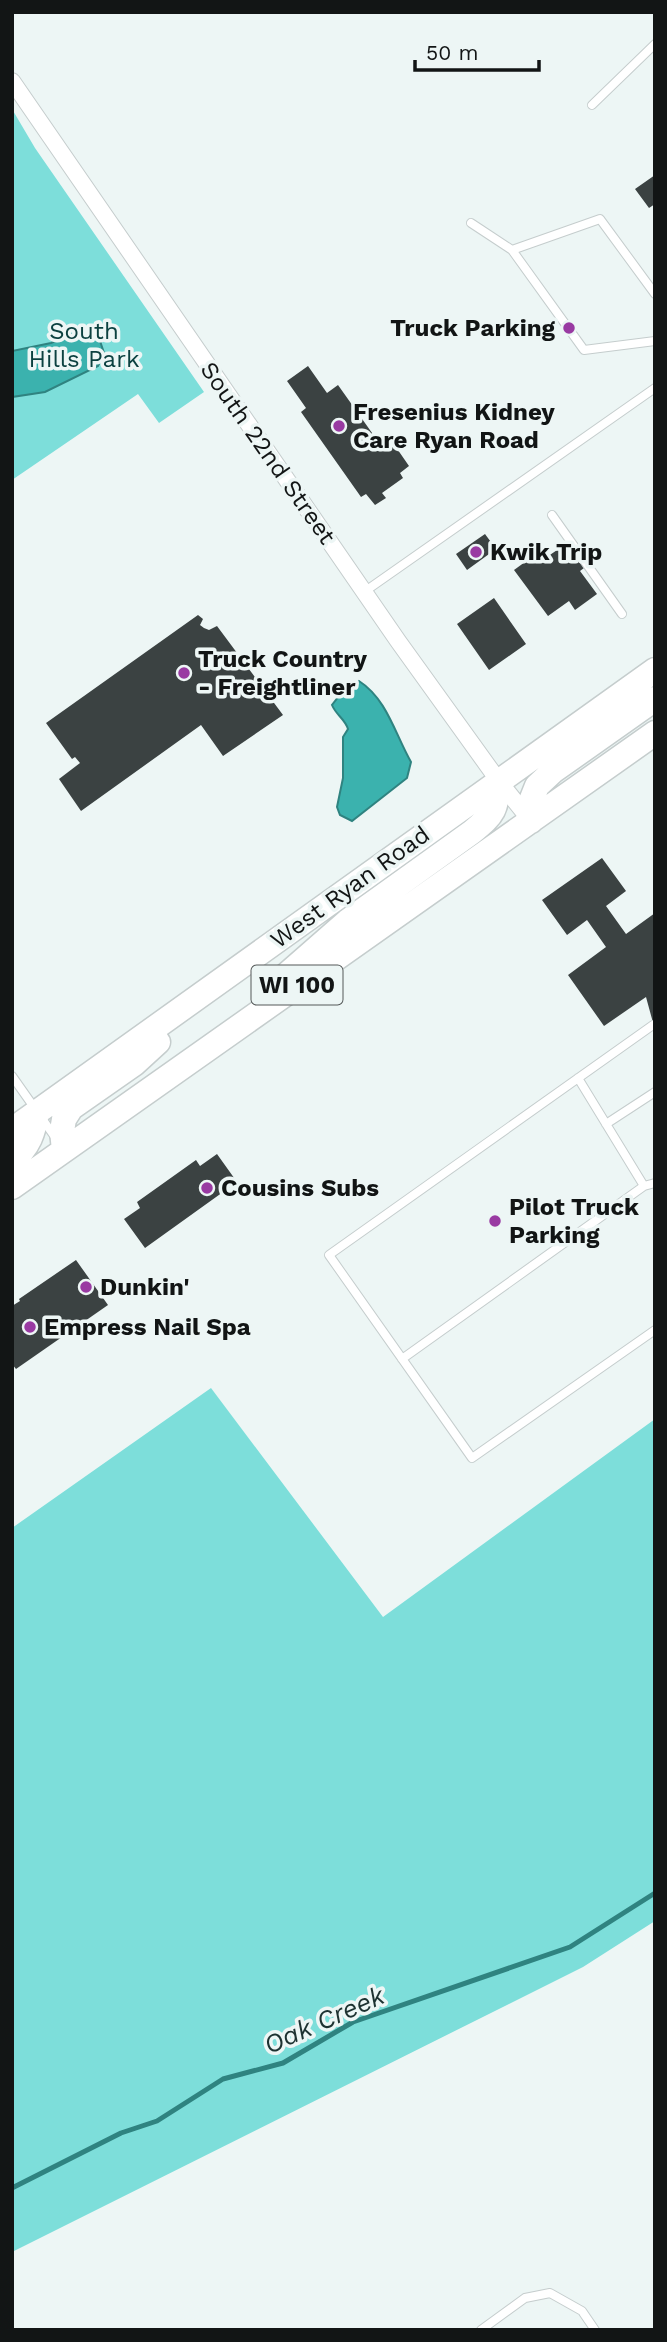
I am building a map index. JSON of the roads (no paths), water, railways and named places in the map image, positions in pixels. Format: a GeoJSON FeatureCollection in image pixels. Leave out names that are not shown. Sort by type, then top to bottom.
{"type":"FeatureCollection","features":[{"type":"Feature","properties":{"kind":"main road","name":"West Ryan Road"},"geometry":{"type":"LineString","coordinates":[[12,1130],[655,670]]}},
{"type":"Feature","properties":{"kind":"main road"},"geometry":{"type":"LineString","coordinates":[[531,821],[531,801],[537,786],[553,771],[655,699]]}},
{"type":"Feature","properties":{"kind":"main road","name":"West Ryan Road"},"geometry":{"type":"LineString","coordinates":[[12,1187],[655,733]]}},
{"type":"Feature","properties":{"kind":"main road"},"geometry":{"type":"LineString","coordinates":[[230,1033],[267,992],[348,921],[490,817],[497,800],[498,780]]}},
{"type":"Feature","properties":{"kind":"main road"},"geometry":{"type":"LineString","coordinates":[[64,1150],[64,1119],[71,1108],[134,1064],[185,1018],[215,984]]}},
{"type":"Feature","properties":{"kind":"main road"},"geometry":{"type":"LineString","coordinates":[[12,1160],[19,1155],[34,1134],[37,1112]]}},
{"type":"Feature","properties":{"kind":"street","name":"South 22nd Street"},"geometry":{"type":"LineString","coordinates":[[12,81],[364,592],[498,780],[531,821]]}},
{"type":"Feature","properties":{"kind":"lane"},"geometry":{"type":"LineString","coordinates":[[592,105],[655,44]]}},
{"type":"Feature","properties":{"kind":"lane"},"geometry":{"type":"LineString","coordinates":[[512,250],[600,219],[655,294]]}},
{"type":"Feature","properties":{"kind":"lane"},"geometry":{"type":"LineString","coordinates":[[471,223],[512,250],[584,350],[655,341]]}},
{"type":"Feature","properties":{"kind":"lane"},"geometry":{"type":"LineString","coordinates":[[364,592],[655,388]]}},
{"type":"Feature","properties":{"kind":"lane"},"geometry":{"type":"LineString","coordinates":[[552,515],[622,614]]}},
{"type":"Feature","properties":{"kind":"lane"},"geometry":{"type":"LineString","coordinates":[[653,1026],[329,1255],[472,1458],[655,1330]]}},
{"type":"Feature","properties":{"kind":"lane"},"geometry":{"type":"LineString","coordinates":[[12,1076],[64,1150]]}},
{"type":"Feature","properties":{"kind":"lane"},"geometry":{"type":"LineString","coordinates":[[578,1078],[644,1186]]}},
{"type":"Feature","properties":{"kind":"lane"},"geometry":{"type":"LineString","coordinates":[[606,1124],[655,1092]]}},
{"type":"Feature","properties":{"kind":"lane"},"geometry":{"type":"LineString","coordinates":[[402,1359],[644,1186],[655,1183]]}},
{"type":"Feature","properties":{"kind":"lane"},"geometry":{"type":"LineString","coordinates":[[481,2330],[525,2298],[550,2293],[582,2311],[595,2330]]}},
{"type":"Feature","properties":{"kind":"waterway","name":"Oak Creek"},"geometry":{"type":"LineString","coordinates":[[12,2188],[121,2133],[157,2121],[223,2079],[283,2063],[353,2022],[570,1947],[655,1893]]}},
{"type":"Feature","properties":{"kind":"place","name":"Truck Parking"},"geometry":{"type":"Point","coordinates":[569,328]}},
{"type":"Feature","properties":{"kind":"place","name":"Fresenius Kidney Care Ryan Road"},"geometry":{"type":"Point","coordinates":[339,426]}},
{"type":"Feature","properties":{"kind":"place","name":"Kwik Trip"},"geometry":{"type":"Point","coordinates":[476,552]}},
{"type":"Feature","properties":{"kind":"place","name":"Truck Country - Freightliner"},"geometry":{"type":"Point","coordinates":[184,673]}},
{"type":"Feature","properties":{"kind":"place","name":"Cousins Subs"},"geometry":{"type":"Point","coordinates":[207,1188]}},
{"type":"Feature","properties":{"kind":"place","name":"Pilot Truck Parking"},"geometry":{"type":"Point","coordinates":[495,1221]}},
{"type":"Feature","properties":{"kind":"place","name":"Dunkin'"},"geometry":{"type":"Point","coordinates":[86,1287]}},
{"type":"Feature","properties":{"kind":"place","name":"Empress Nail Spa"},"geometry":{"type":"Point","coordinates":[30,1327]}},
{"type":"Feature","properties":{"kind":"park label","name":"South Hills Park"},"geometry":{"type":"Point","coordinates":[84,345]}}]}
